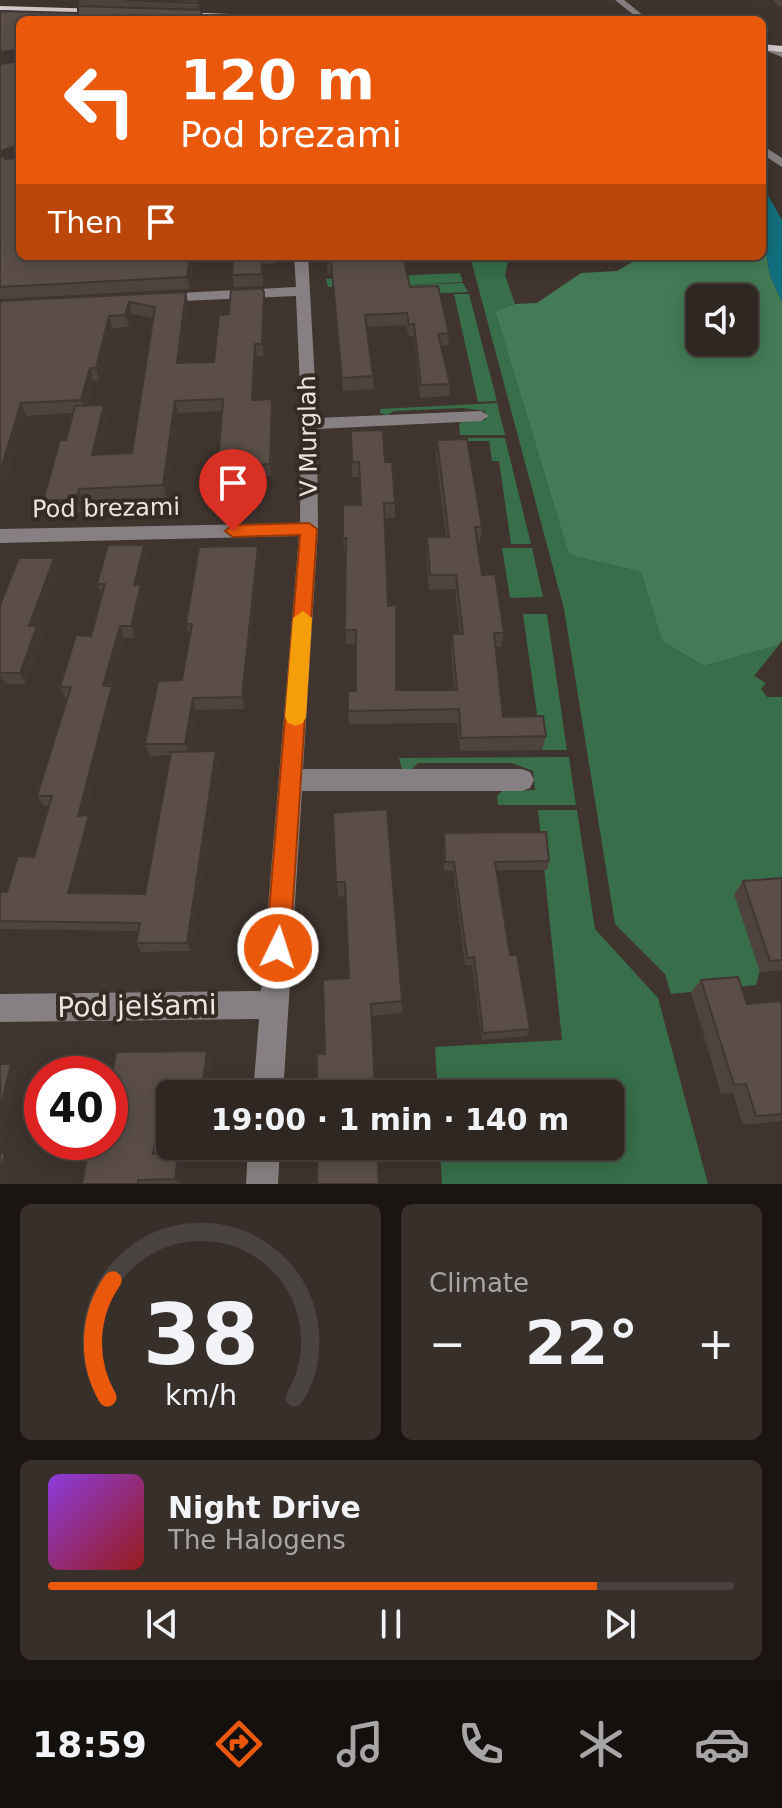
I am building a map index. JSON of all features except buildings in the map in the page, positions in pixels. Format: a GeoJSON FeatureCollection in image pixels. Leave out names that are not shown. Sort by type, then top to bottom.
{"type":"FeatureCollection","features":[{"type":"Feature","properties":{"kind":"main road"},"geometry":{"type":"LineString","coordinates":[[0,8],[119,13]]}},
{"type":"Feature","properties":{"kind":"main road"},"geometry":{"type":"LineString","coordinates":[[163,14],[212,16]]}},
{"type":"Feature","properties":{"kind":"street"},"geometry":{"type":"LineString","coordinates":[[619,0],[640,16]]}},
{"type":"Feature","properties":{"kind":"street"},"geometry":{"type":"LineString","coordinates":[[766,151],[782,164]]}},
{"type":"Feature","properties":{"kind":"street","name":"V Murglah"},"geometry":{"type":"LineString","coordinates":[[269,1080],[309,529],[309,424],[301,260]]}},
{"type":"Feature","properties":{"kind":"street"},"geometry":{"type":"LineString","coordinates":[[140,299],[303,291]]}},
{"type":"Feature","properties":{"kind":"street"},"geometry":{"type":"LineString","coordinates":[[309,424],[481,416]]}},
{"type":"Feature","properties":{"kind":"street","name":"Pod brezami"},"geometry":{"type":"LineString","coordinates":[[0,536],[309,529]]}},
{"type":"Feature","properties":{"kind":"street"},"geometry":{"type":"LineString","coordinates":[[291,780],[522,780]]}},
{"type":"Feature","properties":{"kind":"street","name":"Pod jelšami"},"geometry":{"type":"LineString","coordinates":[[0,1008],[274,1005]]}},
{"type":"Feature","properties":{"kind":"street"},"geometry":{"type":"LineString","coordinates":[[262,1184],[263,1160]]}},
{"type":"Feature","properties":{"kind":"green space"},"geometry":{"type":"Polygon","coordinates":[[[766,252],[770,276],[782,302],[782,640],[779,645],[704,666],[662,641],[641,572],[569,555],[495,311],[515,304],[537,303],[581,273],[617,271],[636,260],[766,260],[766,252]]]}},
{"type":"Feature","properties":{"kind":"green space"},"geometry":{"type":"Polygon","coordinates":[[[471,260],[508,260],[505,275],[515,304],[495,311],[569,555],[641,572],[662,641],[704,666],[779,645],[754,676],[766,683],[761,689],[767,697],[782,697],[782,890],[756,985],[671,994],[665,974],[615,924],[564,609],[471,260]]]}},
{"type":"Feature","properties":{"kind":"green space"},"geometry":{"type":"Polygon","coordinates":[[[460,273],[463,282],[389,286],[463,283],[468,292],[380,296],[379,285],[328,287],[326,279],[460,273]]]}},
{"type":"Feature","properties":{"kind":"green space"},"geometry":{"type":"Polygon","coordinates":[[[454,294],[469,294],[497,401],[478,402],[454,294]]]}},
{"type":"Feature","properties":{"kind":"green space"},"geometry":{"type":"Polygon","coordinates":[[[497,403],[505,435],[460,435],[459,424],[464,420],[486,420],[485,411],[463,408],[394,411],[387,415],[380,413],[380,409],[497,403]]]}},
{"type":"Feature","properties":{"kind":"green space"},"geometry":{"type":"Polygon","coordinates":[[[461,438],[505,438],[531,544],[511,544],[499,461],[492,461],[489,441],[463,441],[461,438]]]}},
{"type":"Feature","properties":{"kind":"green space"},"geometry":{"type":"Polygon","coordinates":[[[502,548],[532,548],[543,597],[510,598],[502,548]]]}},
{"type":"Feature","properties":{"kind":"green space"},"geometry":{"type":"Polygon","coordinates":[[[523,614],[547,614],[567,750],[542,750],[523,614]]]}},
{"type":"Feature","properties":{"kind":"green space"},"geometry":{"type":"Polygon","coordinates":[[[569,757],[576,805],[498,805],[497,796],[502,791],[535,790],[533,771],[512,763],[418,763],[412,769],[402,769],[399,758],[569,757]]]}},
{"type":"Feature","properties":{"kind":"green space"},"geometry":{"type":"Polygon","coordinates":[[[538,810],[577,810],[595,929],[658,998],[708,1184],[442,1184],[441,1160],[624,1160],[624,1080],[437,1080],[435,1047],[562,1040],[538,810]]]}},
{"type":"Feature","properties":{"kind":"water"},"geometry":{"type":"Polygon","coordinates":[[[766,192],[782,220],[782,302],[770,276],[766,252],[766,192]]]}},
{"type":"Feature","properties":{"kind":"slow traffic"},"geometry":{"type":"LineString","coordinates":[[296,717],[303,618]]}},
{"type":"Feature","properties":{"kind":"route"},"geometry":{"type":"LineString","coordinates":[[233,531],[309,529],[278,948]]}}]}
